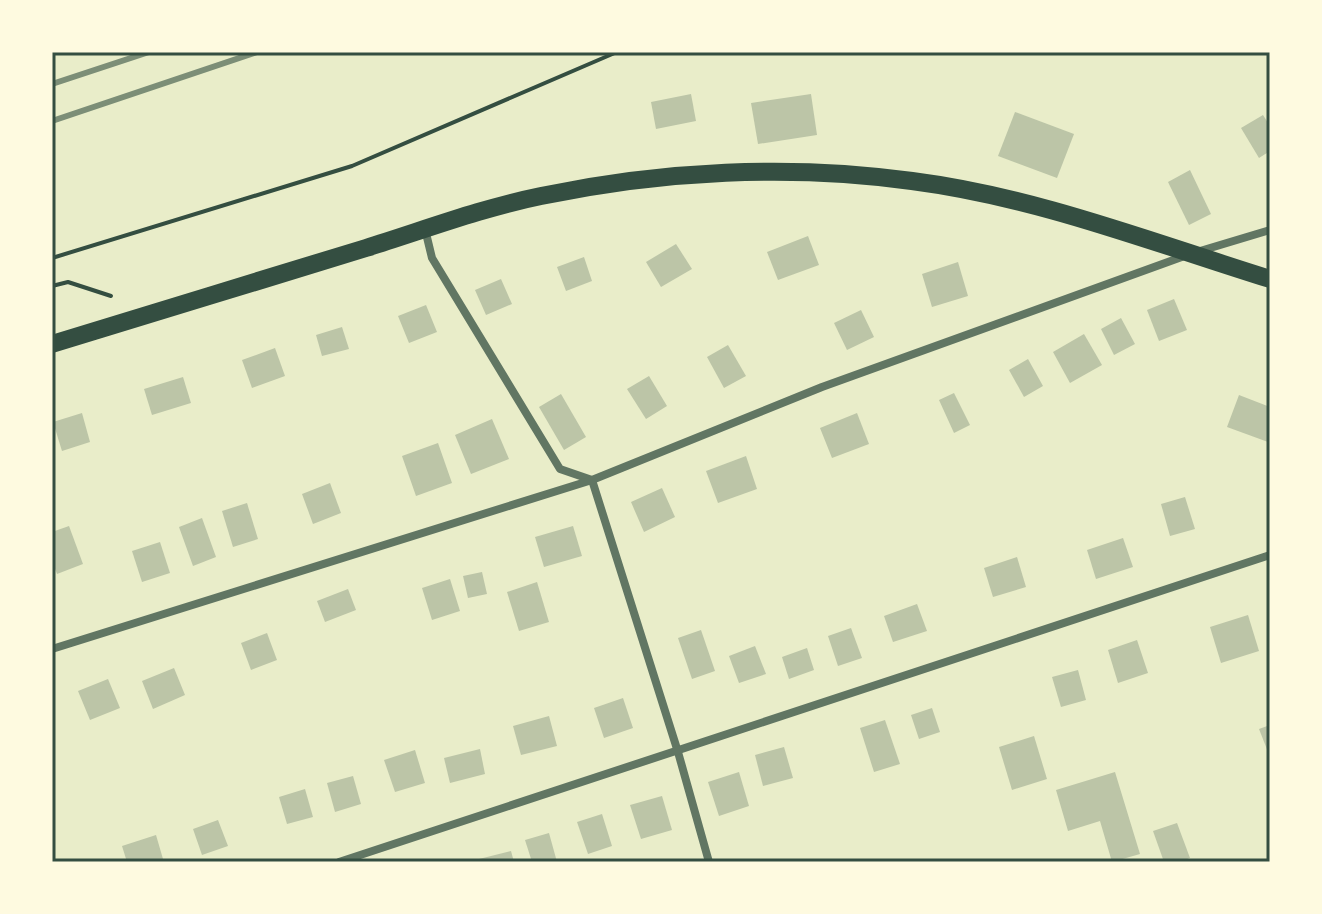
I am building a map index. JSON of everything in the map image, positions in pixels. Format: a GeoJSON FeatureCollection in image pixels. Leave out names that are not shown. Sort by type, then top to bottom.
{"type":"FeatureCollection","features":[{"type":"Feature","properties":{"kind":"main road"},"geometry":{"type":"LineString","coordinates":[[52,344],[539,196],[620,182],[682,176],[832,174],[910,180],[1004,197],[1114,227],[1270,279]]}},
{"type":"Feature","properties":{"kind":"street"},"geometry":{"type":"LineString","coordinates":[[425,229],[432,258],[560,469],[592,480]]}},
{"type":"Feature","properties":{"kind":"street"},"geometry":{"type":"LineString","coordinates":[[52,649],[592,480],[822,387],[1190,254],[1270,230]]}},
{"type":"Feature","properties":{"kind":"street"},"geometry":{"type":"LineString","coordinates":[[592,480],[678,752],[709,862]]}},
{"type":"Feature","properties":{"kind":"street"},"geometry":{"type":"LineString","coordinates":[[339,862],[1270,557]]}},
{"type":"Feature","properties":{"kind":"path"},"geometry":{"type":"LineString","coordinates":[[52,258],[352,166],[617,52]]}},
{"type":"Feature","properties":{"kind":"path"},"geometry":{"type":"LineString","coordinates":[[52,286],[68,282],[111,296]]}},
{"type":"Feature","properties":{"kind":"building"},"geometry":{"type":"Polygon","coordinates":[[[691,94],[696,121],[656,129],[651,102],[691,94]]]}},
{"type":"Feature","properties":{"kind":"building"},"geometry":{"type":"Polygon","coordinates":[[[811,94],[817,135],[758,144],[751,103],[811,94]]]}},
{"type":"Feature","properties":{"kind":"building"},"geometry":{"type":"Polygon","coordinates":[[[1015,112],[1074,134],[1057,178],[998,156],[1015,112]]]}},
{"type":"Feature","properties":{"kind":"building"},"geometry":{"type":"Polygon","coordinates":[[[1263,115],[1270,126],[1270,151],[1259,158],[1241,128],[1263,115]]]}},
{"type":"Feature","properties":{"kind":"building"},"geometry":{"type":"Polygon","coordinates":[[[1190,170],[1211,214],[1189,225],[1168,182],[1190,170]]]}},
{"type":"Feature","properties":{"kind":"building"},"geometry":{"type":"Polygon","coordinates":[[[808,236],[819,265],[778,280],[767,252],[808,236]]]}},
{"type":"Feature","properties":{"kind":"building"},"geometry":{"type":"Polygon","coordinates":[[[676,244],[692,269],[661,287],[646,262],[676,244]]]}},
{"type":"Feature","properties":{"kind":"building"},"geometry":{"type":"Polygon","coordinates":[[[584,257],[592,281],[566,291],[557,267],[584,257]]]}},
{"type":"Feature","properties":{"kind":"building"},"geometry":{"type":"Polygon","coordinates":[[[958,262],[968,296],[932,307],[922,274],[958,262]]]}},
{"type":"Feature","properties":{"kind":"building"},"geometry":{"type":"Polygon","coordinates":[[[501,279],[512,304],[486,315],[475,290],[501,279]]]}},
{"type":"Feature","properties":{"kind":"building"},"geometry":{"type":"Polygon","coordinates":[[[1174,299],[1187,330],[1159,341],[1147,310],[1174,299]]]}},
{"type":"Feature","properties":{"kind":"building"},"geometry":{"type":"Polygon","coordinates":[[[426,305],[437,332],[409,343],[398,316],[426,305]]]}},
{"type":"Feature","properties":{"kind":"building"},"geometry":{"type":"Polygon","coordinates":[[[861,310],[874,337],[847,350],[834,323],[861,310]]]}},
{"type":"Feature","properties":{"kind":"building"},"geometry":{"type":"Polygon","coordinates":[[[1121,318],[1135,344],[1114,355],[1101,329],[1121,318]]]}},
{"type":"Feature","properties":{"kind":"building"},"geometry":{"type":"Polygon","coordinates":[[[342,327],[349,349],[322,356],[316,335],[342,327]]]}},
{"type":"Feature","properties":{"kind":"building"},"geometry":{"type":"Polygon","coordinates":[[[1084,334],[1102,365],[1070,383],[1053,352],[1084,334]]]}},
{"type":"Feature","properties":{"kind":"building"},"geometry":{"type":"Polygon","coordinates":[[[728,345],[746,376],[724,388],[707,357],[728,345]]]}},
{"type":"Feature","properties":{"kind":"building"},"geometry":{"type":"Polygon","coordinates":[[[275,348],[285,376],[252,388],[242,360],[275,348]]]}},
{"type":"Feature","properties":{"kind":"building"},"geometry":{"type":"Polygon","coordinates":[[[1028,359],[1043,386],[1024,397],[1009,370],[1028,359]]]}},
{"type":"Feature","properties":{"kind":"building"},"geometry":{"type":"Polygon","coordinates":[[[649,376],[667,406],[646,419],[627,389],[649,376]]]}},
{"type":"Feature","properties":{"kind":"building"},"geometry":{"type":"Polygon","coordinates":[[[183,377],[191,403],[152,415],[144,389],[183,377]]]}},
{"type":"Feature","properties":{"kind":"building"},"geometry":{"type":"Polygon","coordinates":[[[954,393],[970,425],[954,433],[939,400],[954,393]]]}},
{"type":"Feature","properties":{"kind":"building"},"geometry":{"type":"Polygon","coordinates":[[[561,394],[586,437],[564,450],[539,407],[561,394]]]}},
{"type":"Feature","properties":{"kind":"building"},"geometry":{"type":"Polygon","coordinates":[[[1239,395],[1270,407],[1268,442],[1227,427],[1239,395]]]}},
{"type":"Feature","properties":{"kind":"building"},"geometry":{"type":"Polygon","coordinates":[[[82,413],[90,442],[62,451],[53,422],[82,413]]]}},
{"type":"Feature","properties":{"kind":"building"},"geometry":{"type":"Polygon","coordinates":[[[857,413],[869,444],[832,458],[820,428],[857,413]]]}},
{"type":"Feature","properties":{"kind":"building"},"geometry":{"type":"Polygon","coordinates":[[[492,419],[509,459],[471,474],[455,435],[492,419]]]}},
{"type":"Feature","properties":{"kind":"building"},"geometry":{"type":"Polygon","coordinates":[[[438,443],[452,483],[416,496],[402,456],[438,443]]]}},
{"type":"Feature","properties":{"kind":"building"},"geometry":{"type":"Polygon","coordinates":[[[746,456],[757,489],[718,503],[706,471],[746,456]]]}},
{"type":"Feature","properties":{"kind":"building"},"geometry":{"type":"Polygon","coordinates":[[[330,483],[341,513],[313,524],[302,494],[330,483]]]}},
{"type":"Feature","properties":{"kind":"building"},"geometry":{"type":"Polygon","coordinates":[[[662,488],[675,517],[644,532],[631,502],[662,488]]]}},
{"type":"Feature","properties":{"kind":"building"},"geometry":{"type":"Polygon","coordinates":[[[1185,497],[1195,529],[1170,536],[1161,504],[1185,497]]]}},
{"type":"Feature","properties":{"kind":"building"},"geometry":{"type":"Polygon","coordinates":[[[247,503],[258,539],[233,547],[222,511],[247,503]]]}},
{"type":"Feature","properties":{"kind":"building"},"geometry":{"type":"Polygon","coordinates":[[[202,518],[216,557],[193,566],[179,527],[202,518]]]}},
{"type":"Feature","properties":{"kind":"building"},"geometry":{"type":"Polygon","coordinates":[[[69,526],[83,564],[57,574],[52,561],[52,532],[69,526]]]}},
{"type":"Feature","properties":{"kind":"building"},"geometry":{"type":"Polygon","coordinates":[[[573,526],[582,556],[544,567],[535,537],[573,526]]]}},
{"type":"Feature","properties":{"kind":"building"},"geometry":{"type":"Polygon","coordinates":[[[1123,538],[1133,567],[1096,579],[1087,550],[1123,538]]]}},
{"type":"Feature","properties":{"kind":"building"},"geometry":{"type":"Polygon","coordinates":[[[160,542],[170,573],[142,582],[132,551],[160,542]]]}},
{"type":"Feature","properties":{"kind":"building"},"geometry":{"type":"Polygon","coordinates":[[[1017,557],[1026,587],[993,597],[984,568],[1017,557]]]}},
{"type":"Feature","properties":{"kind":"building"},"geometry":{"type":"Polygon","coordinates":[[[482,572],[487,594],[468,598],[463,576],[482,572]]]}},
{"type":"Feature","properties":{"kind":"building"},"geometry":{"type":"Polygon","coordinates":[[[450,579],[460,611],[432,620],[422,588],[450,579]]]}},
{"type":"Feature","properties":{"kind":"building"},"geometry":{"type":"Polygon","coordinates":[[[537,582],[549,622],[519,631],[507,592],[537,582]]]}},
{"type":"Feature","properties":{"kind":"building"},"geometry":{"type":"Polygon","coordinates":[[[348,589],[356,610],[325,622],[317,601],[348,589]]]}},
{"type":"Feature","properties":{"kind":"building"},"geometry":{"type":"Polygon","coordinates":[[[917,604],[927,631],[893,642],[884,616],[917,604]]]}},
{"type":"Feature","properties":{"kind":"building"},"geometry":{"type":"Polygon","coordinates":[[[1248,615],[1259,651],[1221,663],[1210,627],[1248,615]]]}},
{"type":"Feature","properties":{"kind":"building"},"geometry":{"type":"Polygon","coordinates":[[[851,628],[862,658],[838,666],[828,636],[851,628]]]}},
{"type":"Feature","properties":{"kind":"building"},"geometry":{"type":"Polygon","coordinates":[[[701,630],[715,671],[692,679],[678,638],[701,630]]]}},
{"type":"Feature","properties":{"kind":"building"},"geometry":{"type":"Polygon","coordinates":[[[267,633],[277,660],[251,670],[241,643],[267,633]]]}},
{"type":"Feature","properties":{"kind":"building"},"geometry":{"type":"Polygon","coordinates":[[[1137,640],[1148,673],[1118,683],[1108,650],[1137,640]]]}},
{"type":"Feature","properties":{"kind":"building"},"geometry":{"type":"Polygon","coordinates":[[[755,646],[766,674],[739,683],[729,656],[755,646]]]}},
{"type":"Feature","properties":{"kind":"building"},"geometry":{"type":"Polygon","coordinates":[[[807,648],[814,670],[789,679],[782,657],[807,648]]]}},
{"type":"Feature","properties":{"kind":"building"},"geometry":{"type":"Polygon","coordinates":[[[174,668],[185,695],[153,709],[142,681],[174,668]]]}},
{"type":"Feature","properties":{"kind":"building"},"geometry":{"type":"Polygon","coordinates":[[[1078,670],[1086,700],[1061,707],[1052,677],[1078,670]]]}},
{"type":"Feature","properties":{"kind":"building"},"geometry":{"type":"Polygon","coordinates":[[[108,679],[120,708],[90,720],[78,691],[108,679]]]}},
{"type":"Feature","properties":{"kind":"building"},"geometry":{"type":"Polygon","coordinates":[[[623,698],[633,728],[604,738],[594,708],[623,698]]]}},
{"type":"Feature","properties":{"kind":"building"},"geometry":{"type":"Polygon","coordinates":[[[932,708],[940,732],[919,739],[911,715],[932,708]]]}},
{"type":"Feature","properties":{"kind":"building"},"geometry":{"type":"Polygon","coordinates":[[[549,716],[557,746],[521,755],[513,726],[549,716]]]}},
{"type":"Feature","properties":{"kind":"building"},"geometry":{"type":"Polygon","coordinates":[[[885,720],[900,764],[874,772],[860,728],[885,720]]]}},
{"type":"Feature","properties":{"kind":"building"},"geometry":{"type":"Polygon","coordinates":[[[1270,725],[1270,757],[1259,729],[1270,725]]]}},
{"type":"Feature","properties":{"kind":"building"},"geometry":{"type":"Polygon","coordinates":[[[1034,736],[1047,779],[1012,790],[999,747],[1034,736]]]}},
{"type":"Feature","properties":{"kind":"building"},"geometry":{"type":"Polygon","coordinates":[[[784,747],[793,778],[763,786],[755,755],[784,747]]]}},
{"type":"Feature","properties":{"kind":"building"},"geometry":{"type":"Polygon","coordinates":[[[480,749],[485,774],[450,783],[444,758],[480,749]]]}},
{"type":"Feature","properties":{"kind":"building"},"geometry":{"type":"Polygon","coordinates":[[[415,750],[425,783],[395,792],[384,760],[415,750]]]}},
{"type":"Feature","properties":{"kind":"building"},"geometry":{"type":"Polygon","coordinates":[[[739,772],[749,806],[719,816],[708,782],[739,772]]]}},
{"type":"Feature","properties":{"kind":"building"},"geometry":{"type":"Polygon","coordinates":[[[1115,772],[1140,854],[1112,862],[1100,821],[1068,831],[1056,790],[1115,772]]]}},
{"type":"Feature","properties":{"kind":"building"},"geometry":{"type":"Polygon","coordinates":[[[353,776],[361,804],[335,812],[327,783],[353,776]]]}},
{"type":"Feature","properties":{"kind":"building"},"geometry":{"type":"Polygon","coordinates":[[[305,789],[313,817],[287,824],[279,797],[305,789]]]}},
{"type":"Feature","properties":{"kind":"building"},"geometry":{"type":"Polygon","coordinates":[[[662,796],[672,830],[641,839],[630,805],[662,796]]]}},
{"type":"Feature","properties":{"kind":"building"},"geometry":{"type":"Polygon","coordinates":[[[602,814],[612,846],[588,854],[577,822],[602,814]]]}},
{"type":"Feature","properties":{"kind":"building"},"geometry":{"type":"Polygon","coordinates":[[[218,820],[228,846],[202,855],[193,829],[218,820]]]}},
{"type":"Feature","properties":{"kind":"building"},"geometry":{"type":"Polygon","coordinates":[[[1177,823],[1190,858],[1164,862],[1153,831],[1177,823]]]}},
{"type":"Feature","properties":{"kind":"building"},"geometry":{"type":"Polygon","coordinates":[[[549,833],[557,862],[532,862],[525,840],[549,833]]]}},
{"type":"Feature","properties":{"kind":"building"},"geometry":{"type":"Polygon","coordinates":[[[156,835],[163,859],[127,862],[122,846],[156,835]]]}},
{"type":"Feature","properties":{"kind":"building"},"geometry":{"type":"Polygon","coordinates":[[[511,851],[514,862],[480,862],[479,859],[511,851]]]}},
{"type":"Feature","properties":{"kind":"railway"},"geometry":{"type":"LineString","coordinates":[[52,84],[149,52]]}},
{"type":"Feature","properties":{"kind":"railway"},"geometry":{"type":"LineString","coordinates":[[52,121],[257,52]]}}]}
